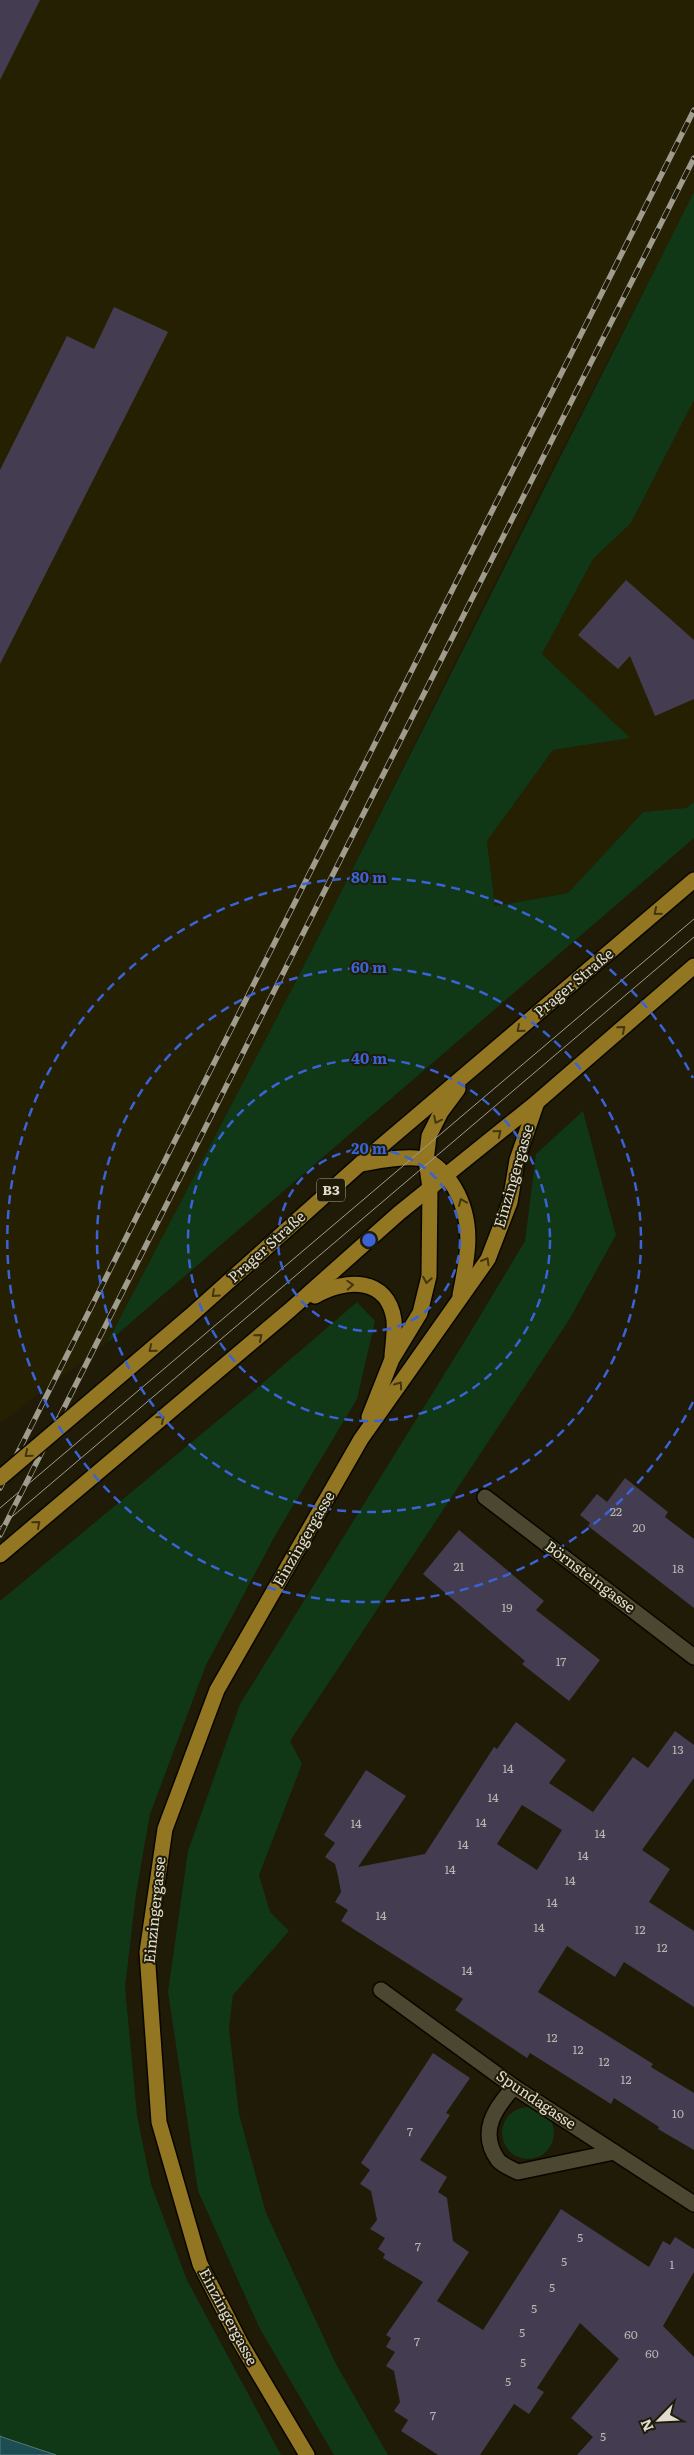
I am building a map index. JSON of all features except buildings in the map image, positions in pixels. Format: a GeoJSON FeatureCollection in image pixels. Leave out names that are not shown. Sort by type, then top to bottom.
{"type":"FeatureCollection","features":[{"type":"Feature","properties":{"kind":"main road","name":"Prager Straße"},"geometry":{"type":"LineString","coordinates":[[0,1478],[189,1317],[358,1165],[694,880]]}},
{"type":"Feature","properties":{"kind":"main road"},"geometry":{"type":"LineString","coordinates":[[0,1555],[290,1310],[446,1174],[537,1102],[694,966]]}},
{"type":"Feature","properties":{"kind":"main road","name":"Einzingergasse"},"geometry":{"type":"LineString","coordinates":[[361,1439],[392,1359],[420,1313],[428,1276],[430,1188],[426,1160],[430,1136],[441,1112],[476,1066]]}},
{"type":"Feature","properties":{"kind":"main road","name":"Einzingergasse"},"geometry":{"type":"LineString","coordinates":[[307,2455],[240,2342],[200,2264],[159,2122],[147,1952],[165,1829],[217,1690],[361,1439],[488,1259],[510,1202],[517,1160],[537,1102]]}},
{"type":"Feature","properties":{"kind":"main road"},"geometry":{"type":"LineString","coordinates":[[358,1165],[392,1158],[426,1160]]}},
{"type":"Feature","properties":{"kind":"main road","name":"Einzingergasse"},"geometry":{"type":"LineString","coordinates":[[426,1160],[446,1174],[462,1200],[469,1225],[469,1251],[459,1301]]}},
{"type":"Feature","properties":{"kind":"main road","name":"Einzingergasse"},"geometry":{"type":"LineString","coordinates":[[290,1310],[330,1288],[350,1284],[375,1288],[388,1300],[394,1321],[392,1359]]}},
{"type":"Feature","properties":{"kind":"street","name":"Börnsteingasse"},"geometry":{"type":"LineString","coordinates":[[485,1497],[694,1657]]}},
{"type":"Feature","properties":{"kind":"street","name":"Spundagasse"},"geometry":{"type":"LineString","coordinates":[[381,1990],[514,2087],[694,2204]]}},
{"type":"Feature","properties":{"kind":"street"},"geometry":{"type":"LineString","coordinates":[[514,2087],[497,2105],[489,2126],[491,2144],[499,2162],[518,2172],[614,2152]]}},
{"type":"Feature","properties":{"kind":"shaded area"},"geometry":{"type":"Polygon","coordinates":[[[0,0],[694,0],[694,194],[538,496],[296,981],[107,1343],[0,1423],[0,0]]]}},
{"type":"Feature","properties":{"kind":"shaded area"},"geometry":{"type":"Polygon","coordinates":[[[694,400],[694,802],[687,808],[643,812],[568,893],[495,906],[487,841],[553,750],[629,738],[542,654],[593,559],[631,523],[694,400]]]}},
{"type":"Feature","properties":{"kind":"green space"},"geometry":{"type":"Polygon","coordinates":[[[694,192],[694,400],[631,523],[593,559],[542,654],[630,738],[553,750],[487,841],[495,906],[568,893],[643,812],[686,808],[694,802],[694,838],[107,1343],[296,981],[694,192]]]}},
{"type":"Feature","properties":{"kind":"green space"},"geometry":{"type":"Polygon","coordinates":[[[583,1111],[616,1235],[569,1320],[290,1741],[302,1764],[259,1875],[270,1912],[289,1931],[233,1995],[229,2028],[239,2114],[266,2213],[336,2364],[388,2455],[334,2455],[260,2329],[198,2191],[168,1992],[188,1851],[240,1704],[525,1241],[536,1154],[583,1111]]]}},
{"type":"Feature","properties":{"kind":"green space"},"geometry":{"type":"Polygon","coordinates":[[[357,1302],[375,1321],[357,1399],[276,1534],[206,1665],[150,1814],[136,1894],[125,1987],[137,2115],[151,2184],[187,2280],[281,2455],[56,2455],[0,2436],[0,1601],[251,1393],[357,1302]]]}},
{"type":"Feature","properties":{"kind":"green space"},"geometry":{"type":"Polygon","coordinates":[[[523,2107],[533,2107],[547,2114],[554,2128],[554,2138],[547,2152],[533,2159],[523,2159],[513,2155],[506,2148],[502,2138],[502,2128],[506,2118],[513,2111],[523,2107]]]}},
{"type":"Feature","properties":{"kind":"water"},"geometry":{"type":"Polygon","coordinates":[[[0,2436],[5,2438],[56,2455],[0,2455],[0,2436]]]}},
{"type":"Feature","properties":{"kind":"tram line"},"geometry":{"type":"LineString","coordinates":[[0,1508],[694,919]]}},
{"type":"Feature","properties":{"kind":"tram line"},"geometry":{"type":"LineString","coordinates":[[0,1527],[694,937]]}},
{"type":"Feature","properties":{"kind":"railway"},"geometry":{"type":"LineString","coordinates":[[0,1488],[694,110]]}},
{"type":"Feature","properties":{"kind":"railway"},"geometry":{"type":"LineString","coordinates":[[0,1535],[694,158]]}}]}
